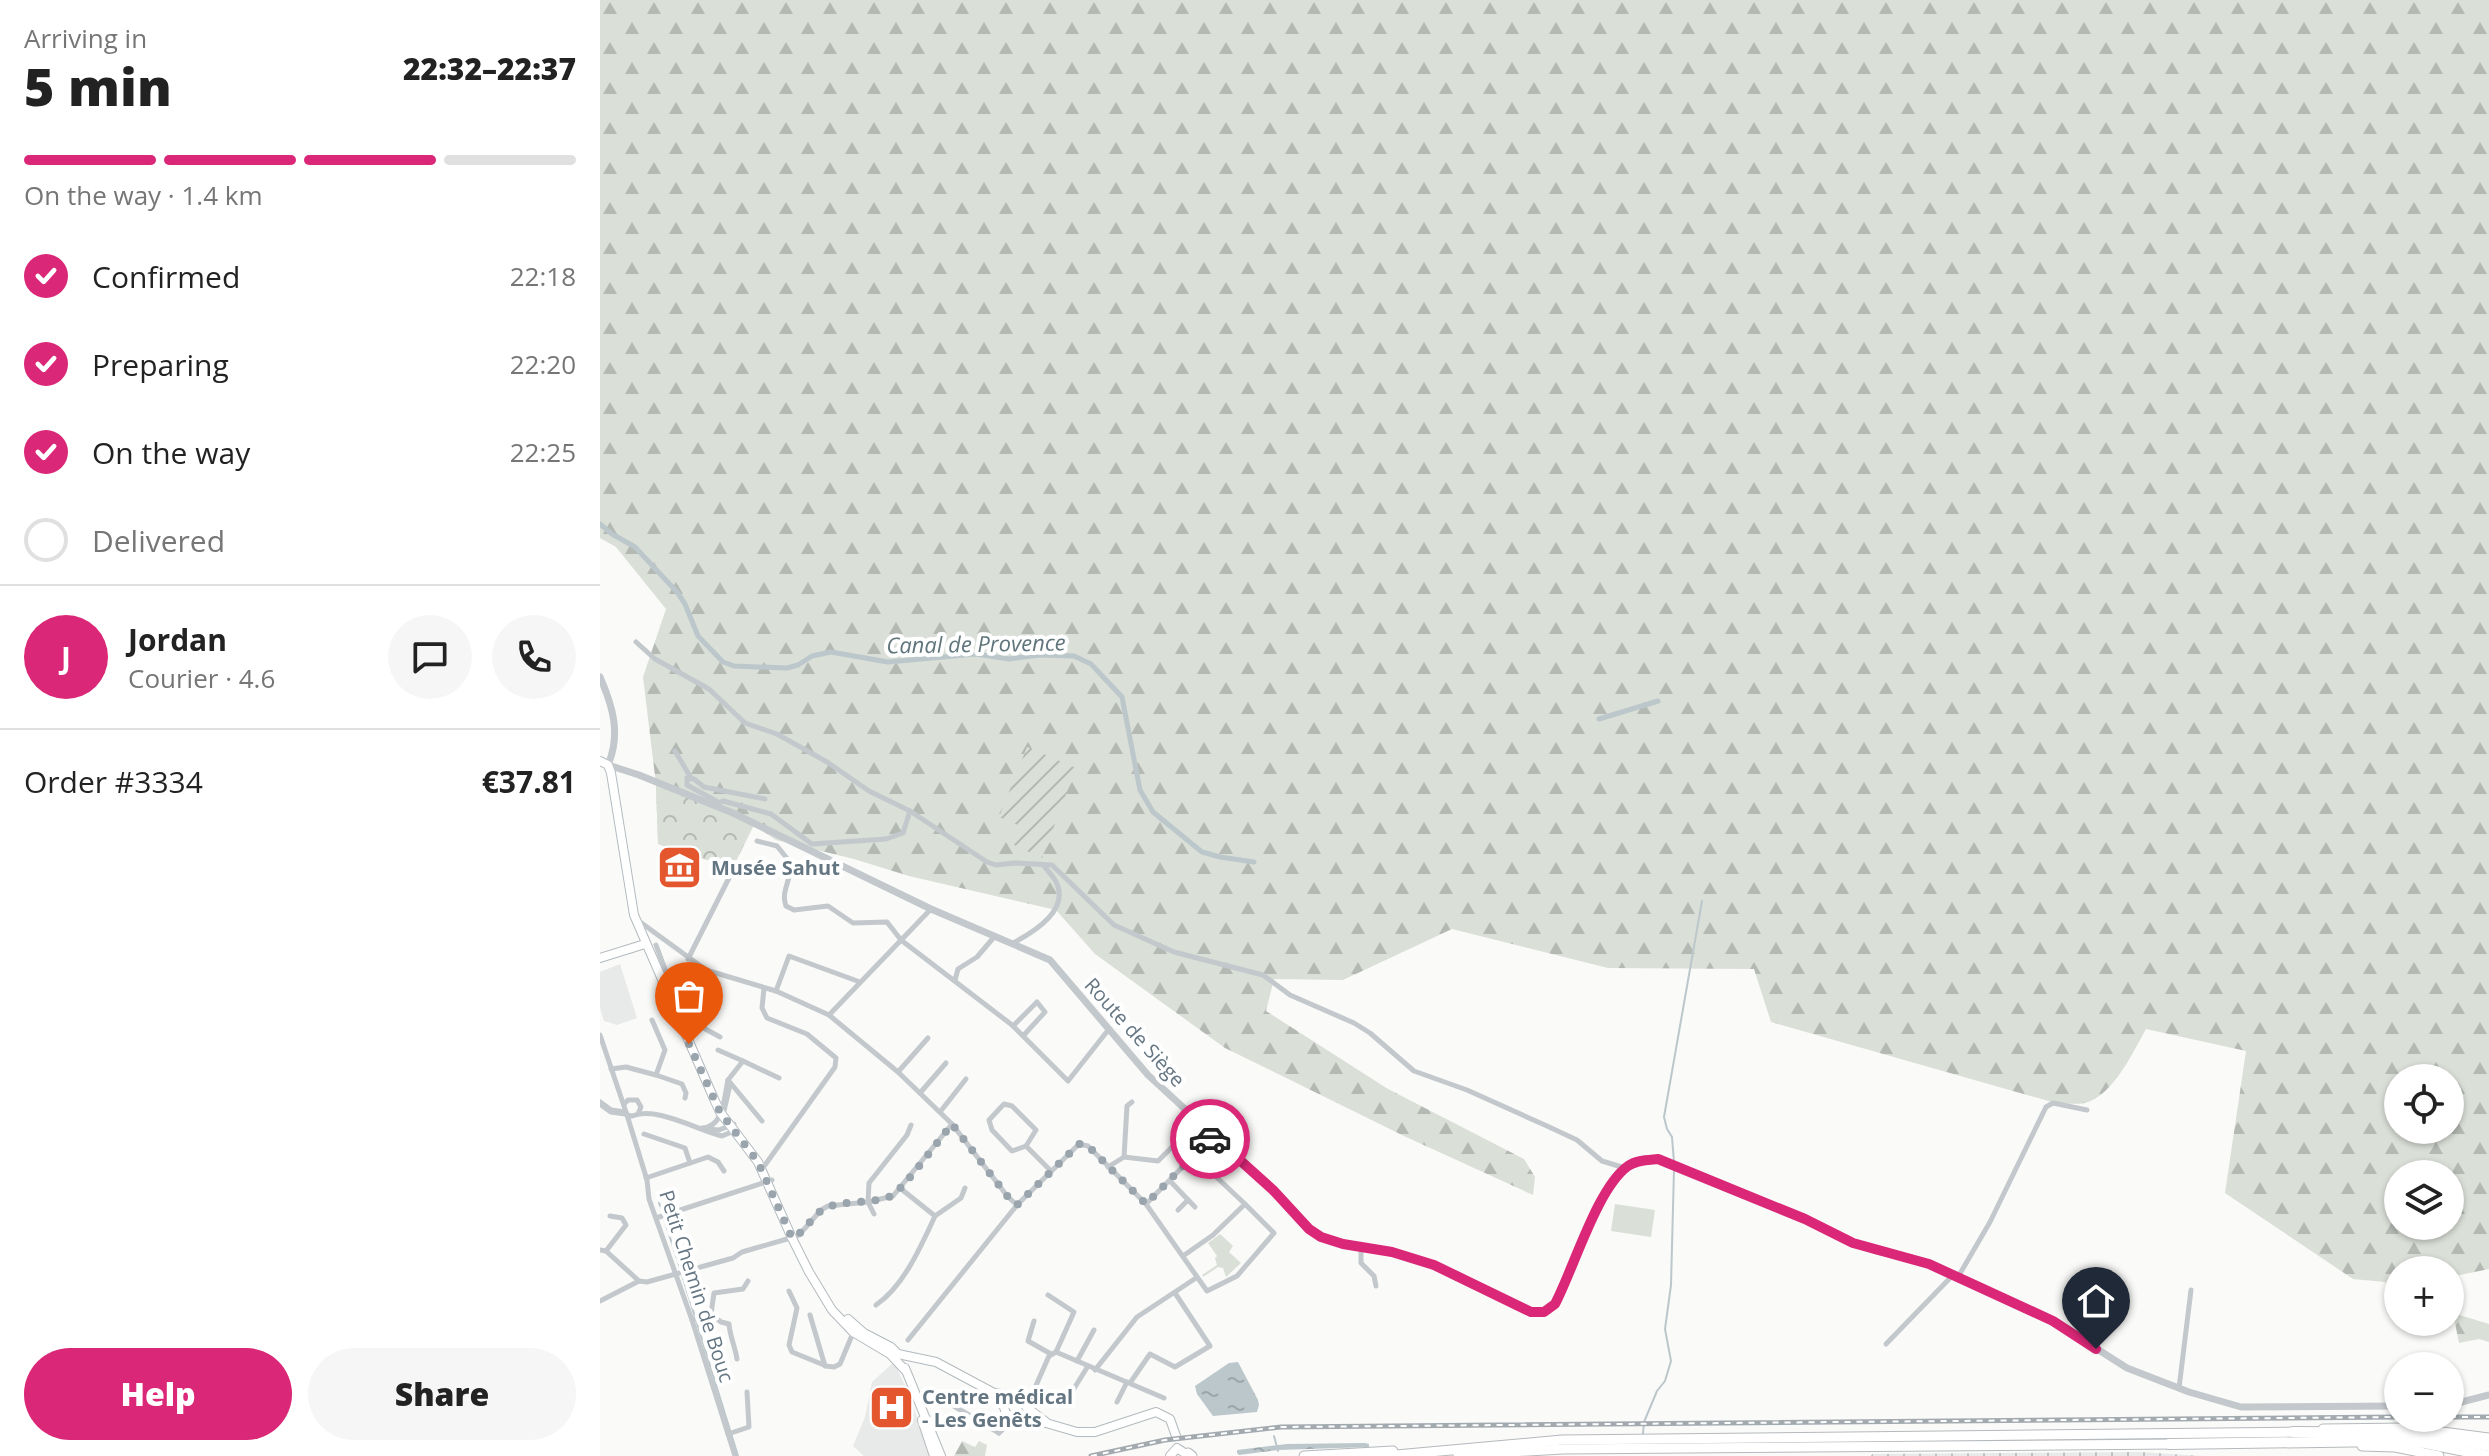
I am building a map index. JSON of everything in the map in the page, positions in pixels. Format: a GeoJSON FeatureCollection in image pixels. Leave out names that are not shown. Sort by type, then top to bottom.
{"type":"FeatureCollection","features":[{"type":"Feature","properties":{"kind":"highway"},"geometry":{"type":"LineString","coordinates":[[2293,1432],[2334,1427],[2417,1428],[2489,1438]]}},
{"type":"Feature","properties":{"kind":"highway"},"geometry":{"type":"LineString","coordinates":[[1385,1456],[1562,1440],[2293,1432],[2422,1433],[2489,1446]]}},
{"type":"Feature","properties":{"kind":"highway"},"geometry":{"type":"LineString","coordinates":[[1451,1456],[1563,1449],[2386,1441],[2425,1443],[2489,1456]]}},
{"type":"Feature","properties":{"kind":"highway"},"geometry":{"type":"LineString","coordinates":[[2169,1444],[2395,1447],[2439,1456]]}},
{"type":"Feature","properties":{"kind":"highway"},"geometry":{"type":"LineString","coordinates":[[1304,1456],[1492,1446]]}},
{"type":"Feature","properties":{"kind":"main road"},"geometry":{"type":"LineString","coordinates":[[604,763],[635,917],[714,1099],[761,1163],[791,1224],[794,1237]]}},
{"type":"Feature","properties":{"kind":"main road"},"geometry":{"type":"LineString","coordinates":[[600,958],[650,947]]}},
{"type":"Feature","properties":{"kind":"main road"},"geometry":{"type":"LineString","coordinates":[[770,1180],[794,1237],[832,1310],[901,1360],[917,1357],[952,1368],[1016,1407],[1068,1430],[1095,1432],[1156,1412],[1170,1419],[1176,1442],[1189,1455]]}},
{"type":"Feature","properties":{"kind":"main road"},"geometry":{"type":"LineString","coordinates":[[853,1328],[881,1341],[901,1360],[936,1453]]}},
{"type":"Feature","properties":{"kind":"main road"},"geometry":{"type":"LineString","coordinates":[[917,1400],[930,1428],[936,1453]]}},
{"type":"Feature","properties":{"kind":"main road"},"geometry":{"type":"LineString","coordinates":[[1170,1456],[1176,1442]]}},
{"type":"Feature","properties":{"kind":"street"},"geometry":{"type":"LineString","coordinates":[[636,642],[666,666],[709,689],[745,723],[777,734],[827,762],[869,791],[910,811],[987,862],[996,865],[1052,865],[1114,925],[1174,952],[1263,975],[1290,995],[1370,1033],[1414,1071],[1467,1090],[1577,1140],[1602,1161],[1625,1168],[1641,1160],[1658,1159],[1805,1219],[1853,1243],[1911,1258],[2053,1321],[2127,1368],[2179,1388],[2241,1407],[2384,1406]]}},
{"type":"Feature","properties":{"kind":"street"},"geometry":{"type":"LineString","coordinates":[[600,677],[610,703],[616,739],[604,763]]}},
{"type":"Feature","properties":{"kind":"street"},"geometry":{"type":"LineString","coordinates":[[675,751],[691,778],[704,787],[765,799]]}},
{"type":"Feature","properties":{"kind":"street","name":"Route de Siège"},"geometry":{"type":"LineString","coordinates":[[604,763],[716,803],[931,909],[1050,960],[1148,1075],[1273,1190],[1313,1233],[1343,1244],[1392,1252],[1434,1265],[1515,1306],[1531,1312],[1544,1312],[1555,1304],[1603,1196],[1625,1168]]}},
{"type":"Feature","properties":{"kind":"street"},"geometry":{"type":"LineString","coordinates":[[691,778],[686,781],[692,789],[716,803],[754,808],[771,814],[812,844],[886,839],[903,833],[910,811]]}},
{"type":"Feature","properties":{"kind":"street"},"geometry":{"type":"LineString","coordinates":[[757,841],[777,846],[788,857],[792,872],[784,897],[786,906],[791,909],[828,906],[853,923],[887,922],[901,940],[1013,1026],[1068,1081],[1109,1029]]}},
{"type":"Feature","properties":{"kind":"street"},"geometry":{"type":"LineString","coordinates":[[1013,944],[1052,917],[1058,898],[1057,883],[1043,865]]}},
{"type":"Feature","properties":{"kind":"street"},"geometry":{"type":"LineString","coordinates":[[688,959],[730,876]]}},
{"type":"Feature","properties":{"kind":"street"},"geometry":{"type":"LineString","coordinates":[[829,1015],[931,909]]}},
{"type":"Feature","properties":{"kind":"street"},"geometry":{"type":"LineString","coordinates":[[635,917],[688,959],[712,973],[776,991],[829,1015],[898,1072],[952,1124],[1017,1205]]}},
{"type":"Feature","properties":{"kind":"street"},"geometry":{"type":"LineString","coordinates":[[955,980],[958,969],[977,957],[995,936]]}},
{"type":"Feature","properties":{"kind":"street"},"geometry":{"type":"LineString","coordinates":[[650,947],[666,942]]}},
{"type":"Feature","properties":{"kind":"street"},"geometry":{"type":"LineString","coordinates":[[776,991],[789,956],[860,982]]}},
{"type":"Feature","properties":{"kind":"street"},"geometry":{"type":"LineString","coordinates":[[761,1163],[772,1153],[835,1067],[836,1058],[807,1034],[767,1018],[762,1008],[764,988]]}},
{"type":"Feature","properties":{"kind":"street"},"geometry":{"type":"LineString","coordinates":[[1013,1026],[1035,1002],[1045,1012],[1023,1036]]}},
{"type":"Feature","properties":{"kind":"street"},"geometry":{"type":"LineString","coordinates":[[676,1013],[720,1037]]}},
{"type":"Feature","properties":{"kind":"street"},"geometry":{"type":"LineString","coordinates":[[652,1020],[665,1050],[656,1075]]}},
{"type":"Feature","properties":{"kind":"street","name":"Petit Chemin de Bouc"},"geometry":{"type":"LineString","coordinates":[[600,1035],[617,1089],[629,1111],[649,1199],[661,1216],[675,1273],[695,1320],[735,1456]]}},
{"type":"Feature","properties":{"kind":"street"},"geometry":{"type":"LineString","coordinates":[[898,1072],[928,1038]]}},
{"type":"Feature","properties":{"kind":"street"},"geometry":{"type":"LineString","coordinates":[[718,1050],[779,1078]]}},
{"type":"Feature","properties":{"kind":"street"},"geometry":{"type":"LineString","coordinates":[[704,1128],[717,1123],[729,1082],[743,1061]]}},
{"type":"Feature","properties":{"kind":"street"},"geometry":{"type":"LineString","coordinates":[[920,1093],[946,1063]]}},
{"type":"Feature","properties":{"kind":"street"},"geometry":{"type":"LineString","coordinates":[[611,1069],[626,1067],[682,1084],[685,1098]]}},
{"type":"Feature","properties":{"kind":"street"},"geometry":{"type":"LineString","coordinates":[[940,1112],[966,1079]]}},
{"type":"Feature","properties":{"kind":"street"},"geometry":{"type":"LineString","coordinates":[[729,1082],[762,1121]]}},
{"type":"Feature","properties":{"kind":"street"},"geometry":{"type":"LineString","coordinates":[[617,1089],[637,1100],[651,1113]]}},
{"type":"Feature","properties":{"kind":"street"},"geometry":{"type":"LineString","coordinates":[[629,1111],[631,1099]]}},
{"type":"Feature","properties":{"kind":"street"},"geometry":{"type":"LineString","coordinates":[[1124,1157],[1127,1106],[1132,1102]]}},
{"type":"Feature","properties":{"kind":"street"},"geometry":{"type":"LineString","coordinates":[[600,1103],[609,1110],[651,1113],[715,1130],[734,1127]]}},
{"type":"Feature","properties":{"kind":"street"},"geometry":{"type":"LineString","coordinates":[[1886,1344],[1956,1276],[1990,1222],[2046,1107],[2053,1103],[2087,1110]]}},
{"type":"Feature","properties":{"kind":"street"},"geometry":{"type":"LineString","coordinates":[[1004,1104],[1012,1106],[1036,1130],[1026,1146],[1012,1151],[992,1130],[989,1120],[1004,1104]]}},
{"type":"Feature","properties":{"kind":"street"},"geometry":{"type":"LineString","coordinates":[[629,1111],[640,1105]]}},
{"type":"Feature","properties":{"kind":"street"},"geometry":{"type":"LineString","coordinates":[[610,1216],[622,1218],[626,1225],[603,1251],[639,1281],[647,1282],[794,1237],[828,1206],[893,1196],[952,1124]]}},
{"type":"Feature","properties":{"kind":"street"},"geometry":{"type":"LineString","coordinates":[[874,1214],[868,1202],[869,1183],[907,1135],[911,1125]]}},
{"type":"Feature","properties":{"kind":"street"},"geometry":{"type":"LineString","coordinates":[[644,1134],[685,1148],[690,1163]]}},
{"type":"Feature","properties":{"kind":"street"},"geometry":{"type":"LineString","coordinates":[[1146,1204],[1213,1136]]}},
{"type":"Feature","properties":{"kind":"street"},"geometry":{"type":"LineString","coordinates":[[1108,1167],[1124,1157],[1158,1161],[1178,1141]]}},
{"type":"Feature","properties":{"kind":"street"},"geometry":{"type":"LineString","coordinates":[[908,1340],[1017,1205],[1079,1144],[1088,1146],[1146,1204],[1207,1291],[1232,1279],[1274,1233],[1194,1156]]}},
{"type":"Feature","properties":{"kind":"street"},"geometry":{"type":"LineString","coordinates":[[1026,1146],[1051,1171]]}},
{"type":"Feature","properties":{"kind":"street"},"geometry":{"type":"LineString","coordinates":[[646,1178],[708,1157],[718,1162],[724,1171]]}},
{"type":"Feature","properties":{"kind":"street"},"geometry":{"type":"LineString","coordinates":[[661,1216],[770,1180]]}},
{"type":"Feature","properties":{"kind":"street"},"geometry":{"type":"LineString","coordinates":[[1170,1181],[1195,1207]]}},
{"type":"Feature","properties":{"kind":"street"},"geometry":{"type":"LineString","coordinates":[[900,1188],[935,1216]]}},
{"type":"Feature","properties":{"kind":"street"},"geometry":{"type":"LineString","coordinates":[[876,1305],[912,1264],[935,1216],[961,1198],[965,1188]]}},
{"type":"Feature","properties":{"kind":"street"},"geometry":{"type":"LineString","coordinates":[[1178,1210],[1188,1200]]}},
{"type":"Feature","properties":{"kind":"street"},"geometry":{"type":"LineString","coordinates":[[1183,1256],[1213,1235],[1245,1204]]}},
{"type":"Feature","properties":{"kind":"street"},"geometry":{"type":"LineString","coordinates":[[1361,1248],[1360,1260],[1374,1276],[1376,1286]]}},
{"type":"Feature","properties":{"kind":"street"},"geometry":{"type":"LineString","coordinates":[[1095,1370],[1131,1322],[1196,1278]]}},
{"type":"Feature","properties":{"kind":"street"},"geometry":{"type":"LineString","coordinates":[[600,1301],[639,1281]]}},
{"type":"Feature","properties":{"kind":"street"},"geometry":{"type":"LineString","coordinates":[[711,1314],[714,1293],[743,1289],[748,1281]]}},
{"type":"Feature","properties":{"kind":"street"},"geometry":{"type":"LineString","coordinates":[[2179,1388],[2191,1290]]}},
{"type":"Feature","properties":{"kind":"street"},"geometry":{"type":"LineString","coordinates":[[789,1291],[797,1308],[789,1345],[792,1352],[834,1367],[840,1364],[853,1328]]}},
{"type":"Feature","properties":{"kind":"street"},"geometry":{"type":"LineString","coordinates":[[1117,1402],[1150,1354],[1175,1367],[1210,1346],[1175,1293]]}},
{"type":"Feature","properties":{"kind":"street"},"geometry":{"type":"LineString","coordinates":[[937,1396],[999,1433],[1016,1407],[1034,1390],[1074,1312],[1048,1295]]}},
{"type":"Feature","properties":{"kind":"street"},"geometry":{"type":"LineString","coordinates":[[695,1320],[711,1314]]}},
{"type":"Feature","properties":{"kind":"street"},"geometry":{"type":"LineString","coordinates":[[711,1314],[729,1324],[737,1359]]}},
{"type":"Feature","properties":{"kind":"street"},"geometry":{"type":"LineString","coordinates":[[810,1315],[825,1366]]}},
{"type":"Feature","properties":{"kind":"street"},"geometry":{"type":"LineString","coordinates":[[1034,1321],[1028,1341],[1164,1398]]}},
{"type":"Feature","properties":{"kind":"street"},"geometry":{"type":"LineString","coordinates":[[1077,1361],[1094,1330]]}},
{"type":"Feature","properties":{"kind":"street"},"geometry":{"type":"LineString","coordinates":[[1070,1395],[1088,1366]]}},
{"type":"Feature","properties":{"kind":"street"},"geometry":{"type":"LineString","coordinates":[[730,1433],[749,1427],[747,1392]]}},
{"type":"Feature","properties":{"kind":"street"},"geometry":{"type":"LineString","coordinates":[[2464,1401],[2489,1395]]}},
{"type":"Feature","properties":{"kind":"shaded area"},"geometry":{"type":"Polygon","coordinates":[[[620,964],[637,1018],[617,1025],[604,1021],[600,1008],[600,972],[620,964]]]}},
{"type":"Feature","properties":{"kind":"shaded area","name":"Centre médical - Les Genêts"},"geometry":{"type":"Polygon","coordinates":[[[894,1362],[911,1398],[929,1456],[864,1456],[853,1446],[865,1417],[872,1382],[894,1362]]]}},
{"type":"Feature","properties":{"kind":"shaded area"},"geometry":{"type":"Polygon","coordinates":[[[2140,1452],[2202,1456],[1871,1456],[1872,1454],[2140,1452]]]}},
{"type":"Feature","properties":{"kind":"green space"},"geometry":{"type":"Polygon","coordinates":[[[600,0],[2489,0],[2489,1269],[2464,1274],[2464,1256],[2384,1256],[2384,1282],[2353,1279],[2225,1193],[2246,1051],[2146,1029],[2121,1072],[2105,1092],[2085,1103],[2068,1104],[1771,1022],[1754,969],[1608,968],[1452,929],[1343,980],[1274,979],[1266,1011],[1388,1089],[1524,1159],[1535,1177],[1533,1195],[1225,1048],[1095,954],[1056,910],[909,876],[776,840],[754,825],[734,865],[703,859],[658,844],[656,784],[643,677],[666,609],[616,547],[600,538],[600,0]]]}},
{"type":"Feature","properties":{"kind":"green space"},"geometry":{"type":"Polygon","coordinates":[[[1027,747],[1076,768],[1042,858],[1014,845],[1022,827],[999,817],[1027,747]]]}},
{"type":"Feature","properties":{"kind":"green space"},"geometry":{"type":"Polygon","coordinates":[[[656,784],[753,825],[734,865],[703,859],[658,844],[656,784]]]}},
{"type":"Feature","properties":{"kind":"green space"},"geometry":{"type":"Polygon","coordinates":[[[1615,1204],[1655,1210],[1651,1237],[1611,1231],[1615,1204]]]}},
{"type":"Feature","properties":{"kind":"green space"},"geometry":{"type":"Polygon","coordinates":[[[1220,1234],[1233,1246],[1229,1252],[1241,1263],[1226,1277],[1223,1268],[1218,1267],[1203,1277],[1217,1265],[1217,1256],[1208,1243],[1220,1234]]]}},
{"type":"Feature","properties":{"kind":"green space"},"geometry":{"type":"Polygon","coordinates":[[[2464,1316],[2489,1324],[2489,1342],[2479,1339],[2459,1343],[2458,1336],[2464,1336],[2464,1316]]]}},
{"type":"Feature","properties":{"kind":"green space"},"geometry":{"type":"Polygon","coordinates":[[[962,1441],[975,1447],[979,1441],[987,1445],[985,1456],[954,1456],[962,1441]]]}},
{"type":"Feature","properties":{"kind":"water"},"geometry":{"type":"Polygon","coordinates":[[[1238,1362],[1258,1400],[1257,1412],[1213,1416],[1197,1394],[1195,1386],[1229,1363],[1238,1362]]]}},
{"type":"Feature","properties":{"kind":"water"},"geometry":{"type":"Polygon","coordinates":[[[1365,1443],[1369,1447],[1237,1453],[1237,1450],[1287,1444],[1365,1443]]]}},
{"type":"Feature","properties":{"kind":"waterway","name":"Canal de Provence"},"geometry":{"type":"LineString","coordinates":[[600,524],[635,547],[677,592],[698,636],[723,662],[734,666],[787,668],[812,656],[831,652],[888,662],[976,654],[1009,659],[1040,655],[1074,656],[1091,664],[1122,697],[1140,790],[1153,812],[1202,852],[1254,862]]}},
{"type":"Feature","properties":{"kind":"waterway","name":"Canal de Provence"},"geometry":{"type":"LineString","coordinates":[[1599,719],[1658,701]]}},
{"type":"Feature","properties":{"kind":"waterway"},"geometry":{"type":"LineString","coordinates":[[1674,1162],[1672,1137],[1664,1117],[1702,901]]}},
{"type":"Feature","properties":{"kind":"waterway"},"geometry":{"type":"LineString","coordinates":[[1643,1434],[1644,1422],[1657,1391],[1665,1381],[1671,1361],[1665,1329],[1671,1285],[1674,1169]]}},
{"type":"Feature","properties":{"kind":"waterway"},"geometry":{"type":"LineString","coordinates":[[659,1203],[663,1213]]}},
{"type":"Feature","properties":{"kind":"waterway"},"geometry":{"type":"LineString","coordinates":[[664,1219],[680,1268]]}},
{"type":"Feature","properties":{"kind":"waterway"},"geometry":{"type":"LineString","coordinates":[[682,1275],[738,1456]]}},
{"type":"Feature","properties":{"kind":"waterway"},"geometry":{"type":"LineString","coordinates":[[1274,1436],[1278,1451]]}},
{"type":"Feature","properties":{"kind":"railway"},"geometry":{"type":"LineString","coordinates":[[1091,1456],[1165,1440],[1281,1427],[2384,1417]]}},
{"type":"Feature","properties":{"kind":"railway"},"geometry":{"type":"LineString","coordinates":[[2464,1417],[2489,1417]]}},
{"type":"Feature","properties":{"kind":"way so far"},"geometry":{"type":"LineString","coordinates":[[689,1044],[720,1112],[758,1162],[792,1238],[799,1235],[828,1206],[893,1196],[952,1124],[1017,1205],[1079,1144],[1088,1146],[1146,1204],[1210,1139]]}},
{"type":"Feature","properties":{"kind":"place","name":"Musée Sahut"},"geometry":{"type":"Point","coordinates":[680,867]}},
{"type":"Feature","properties":{"kind":"place","name":"Centre médical - Les Genêts"},"geometry":{"type":"Point","coordinates":[891,1407]}},
{"type":"Feature","properties":{"kind":"route"},"geometry":{"type":"LineString","coordinates":[[1210,1139],[1213,1136],[1321,1237],[1361,1248],[1392,1252],[1434,1265],[1531,1312],[1544,1312],[1555,1304],[1603,1196],[1625,1168],[1641,1160],[1658,1159],[1805,1219],[1853,1243],[1929,1264],[2053,1321],[2096,1349]]}}]}
